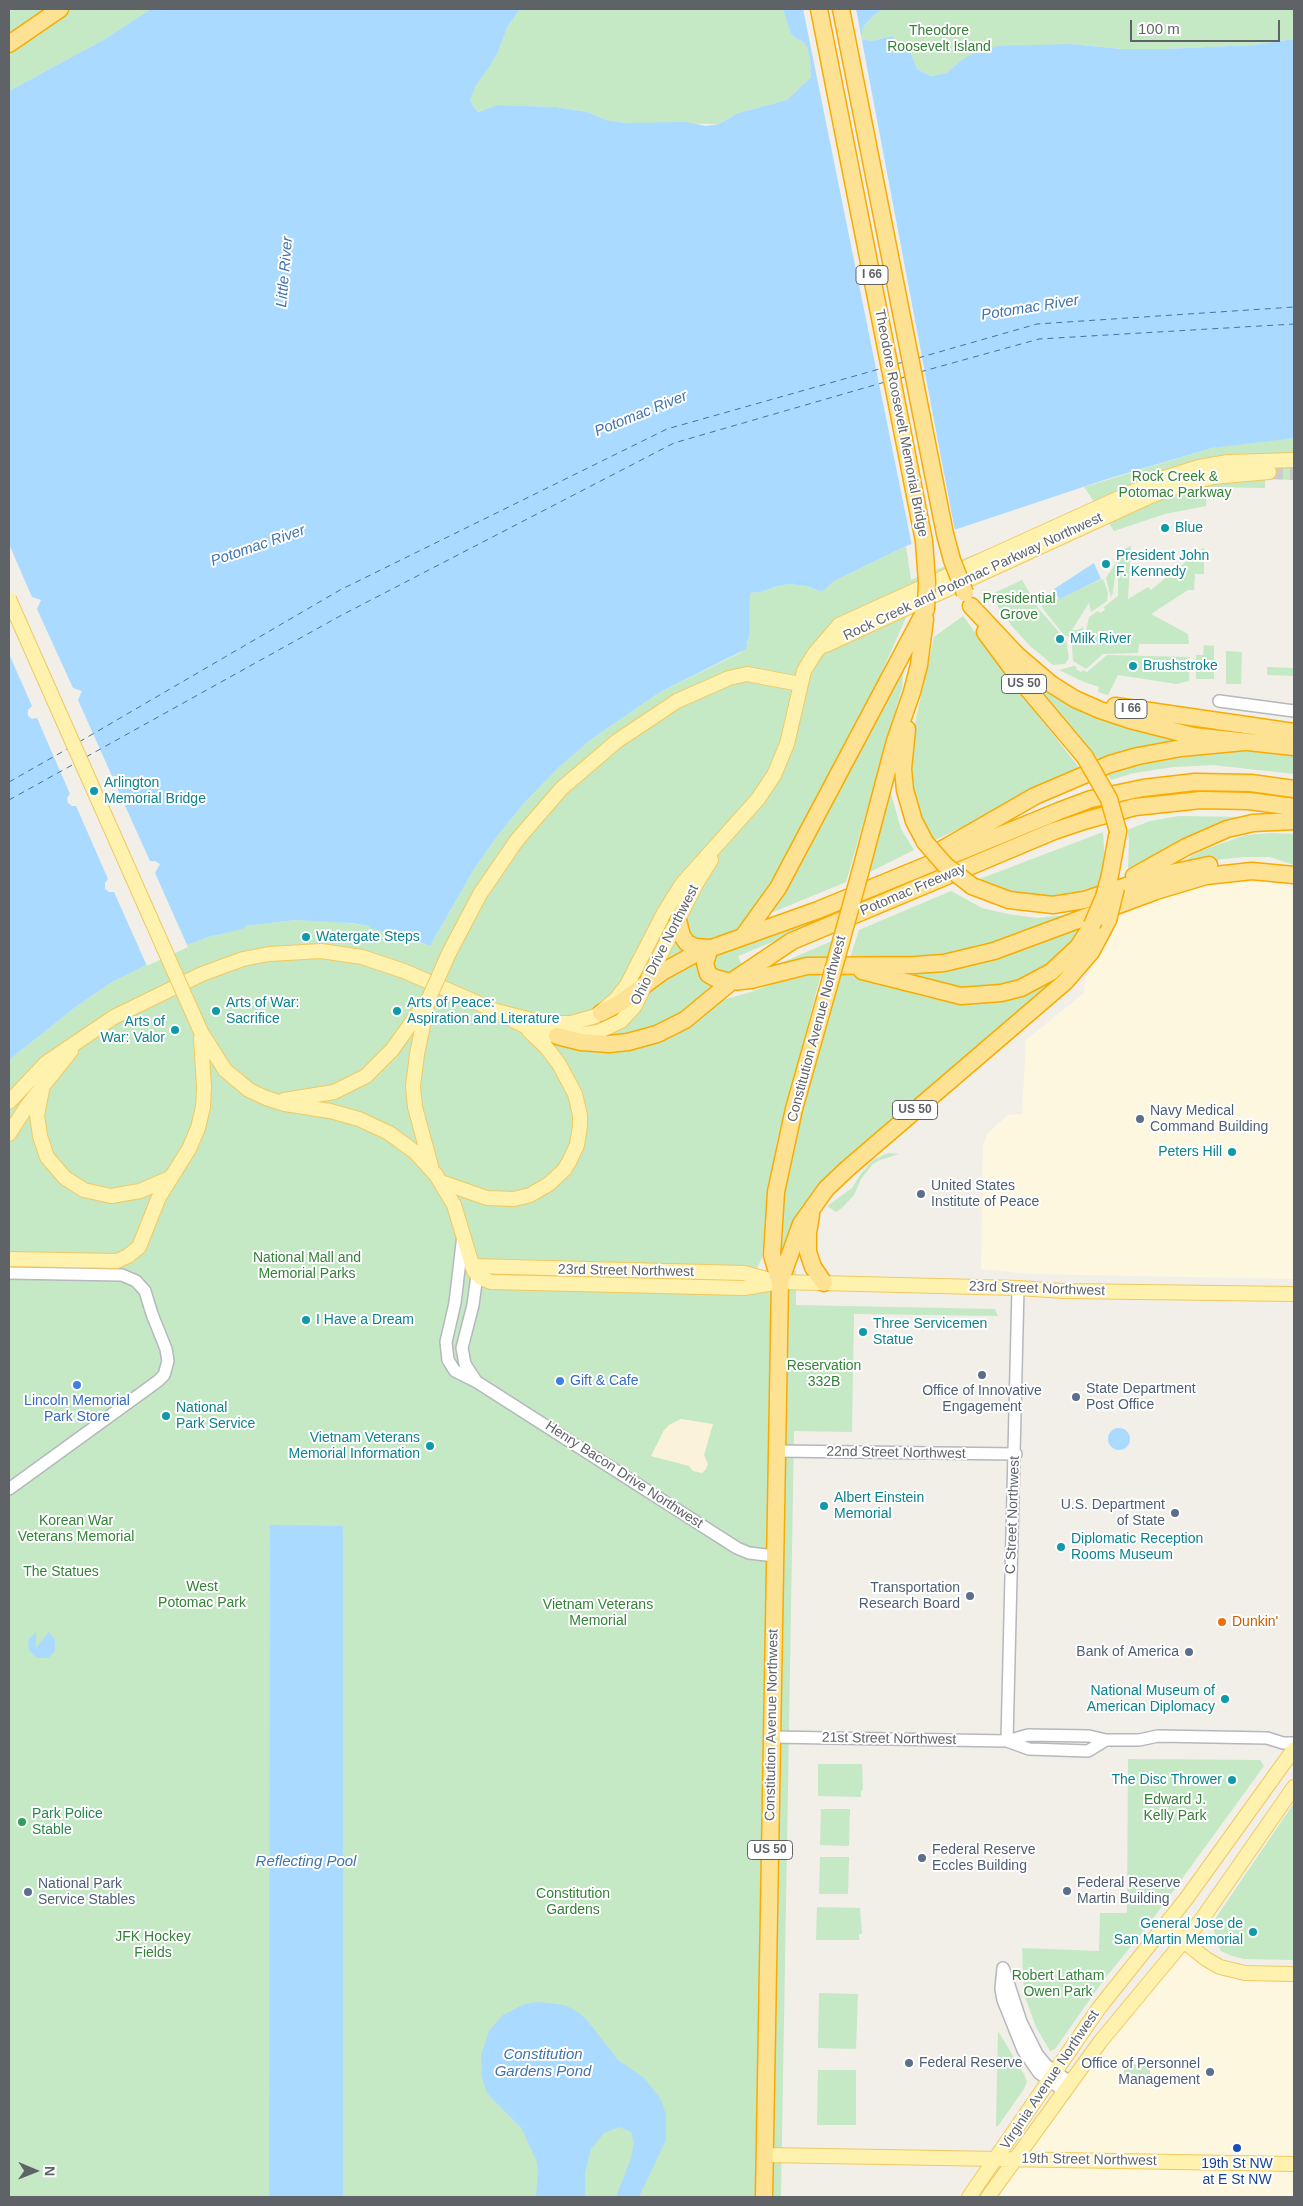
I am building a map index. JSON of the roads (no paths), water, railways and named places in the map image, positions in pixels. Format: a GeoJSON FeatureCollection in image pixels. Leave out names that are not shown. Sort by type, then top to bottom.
{"type":"FeatureCollection","features":[{"type":"Feature","properties":{"kind":"highway"},"geometry":{"type":"LineString","coordinates":[[9,44],[60,9]]}},
{"type":"Feature","properties":{"kind":"highway","name":"Theodore Roosevelt Memorial Bridge"},"geometry":{"type":"LineString","coordinates":[[819,9],[922,529],[927,566],[926,608],[921,651],[912,692]]}},
{"type":"Feature","properties":{"kind":"highway","name":"Theodore Roosevelt Memorial Bridge"},"geometry":{"type":"LineString","coordinates":[[841,9],[945,534],[952,560],[968,599]]}},
{"type":"Feature","properties":{"kind":"highway","name":"I 66"},"geometry":{"type":"LineString","coordinates":[[968,599],[1028,664],[1079,693],[1123,708],[1294,732]]}},
{"type":"Feature","properties":{"kind":"highway","name":"Constitution Avenue Northwest"},"geometry":{"type":"LineString","coordinates":[[780,1282],[797,1232],[815,1202],[846,1169],[1075,972],[1094,946],[1108,920],[1118,831],[1109,799],[1085,757],[988,640],[968,599]]}},
{"type":"Feature","properties":{"kind":"highway"},"geometry":{"type":"LineString","coordinates":[[744,935],[778,888],[926,608]]}},
{"type":"Feature","properties":{"kind":"highway"},"geometry":{"type":"LineString","coordinates":[[1028,664],[1063,692],[1100,710],[1183,734],[1294,747]]}},
{"type":"Feature","properties":{"kind":"highway","name":"I 66"},"geometry":{"type":"LineString","coordinates":[[912,692],[905,746],[904,779],[910,810],[926,842],[945,865],[972,886],[998,897],[1033,904],[1063,904],[1094,897],[1214,834],[1253,823],[1294,820]]}},
{"type":"Feature","properties":{"kind":"highway","name":"Constitution Avenue Northwest"},"geometry":{"type":"LineString","coordinates":[[764,2197],[780,1282],[772,1255],[776,1192],[794,1109],[895,742],[912,692]]}},
{"type":"Feature","properties":{"kind":"highway"},"geometry":{"type":"LineString","coordinates":[[888,880],[1014,807],[1097,769],[1152,753],[1196,746],[1244,742]]}},
{"type":"Feature","properties":{"kind":"highway","name":"Potomac Freeway"},"geometry":{"type":"LineString","coordinates":[[601,1013],[620,1003],[648,980],[710,948],[818,910],[1058,811],[1110,794],[1158,785],[1194,782],[1251,783],[1294,789]]}},
{"type":"Feature","properties":{"kind":"highway","name":"Potomac Freeway"},"geometry":{"type":"LineString","coordinates":[[558,1036],[581,1042],[609,1044],[648,1037],[685,1020],[731,982],[792,941],[1054,831],[1095,817],[1135,807],[1201,800],[1249,801],[1294,807]]}},
{"type":"Feature","properties":{"kind":"highway"},"geometry":{"type":"LineString","coordinates":[[1094,897],[1156,876],[1224,863],[1269,863],[1294,871]]}},
{"type":"Feature","properties":{"kind":"highway"},"geometry":{"type":"LineString","coordinates":[[678,920],[682,936],[687,943],[694,947],[710,948],[705,963],[708,974],[731,982],[760,978],[798,967],[915,965],[964,960],[1007,947],[1156,891],[1206,876],[1252,871],[1294,875]]}},
{"type":"Feature","properties":{"kind":"highway"},"geometry":{"type":"LineString","coordinates":[[841,966],[950,994],[970,996],[995,994],[1021,988],[1051,972],[1078,947],[1092,925],[1114,874]]}},
{"type":"Feature","properties":{"kind":"highway"},"geometry":{"type":"LineString","coordinates":[[815,1202],[808,1233],[808,1252],[813,1267],[824,1283]]}},
{"type":"Feature","properties":{"kind":"main road","name":"Rock Creek and Potomac Parkway Northwest"},"geometry":{"type":"LineString","coordinates":[[800,684],[807,665],[839,626],[1148,484],[1199,467],[1228,462],[1294,460]]}},
{"type":"Feature","properties":{"kind":"main road","name":"Rock Creek and Potomac Parkway Northwest"},"geometry":{"type":"LineString","coordinates":[[820,647],[1151,496],[1181,485],[1212,478],[1269,472]]}},
{"type":"Feature","properties":{"kind":"main road"},"geometry":{"type":"LineString","coordinates":[[9,600],[201,1032],[219,1063],[232,1077],[249,1090],[275,1102],[339,1113],[379,1128],[408,1145],[431,1168],[454,1205],[474,1271]]}},
{"type":"Feature","properties":{"kind":"main road"},"geometry":{"type":"LineString","coordinates":[[275,1102],[334,1092],[358,1081],[385,1059],[418,1023],[449,953],[480,894],[517,840],[562,788],[617,741],[677,702],[729,678],[747,674],[800,684]]}},
{"type":"Feature","properties":{"kind":"main road","name":"Ohio Drive Northwest"},"geometry":{"type":"LineString","coordinates":[[496,1012],[557,1024],[578,1022],[601,1013],[616,1000],[627,985],[664,913],[682,884],[758,799],[778,768],[789,735],[800,684]]}},
{"type":"Feature","properties":{"kind":"main road","name":"Ohio Drive Northwest"},"geometry":{"type":"LineString","coordinates":[[77,1043],[101,1025],[129,1008],[202,974],[243,959],[296,951],[334,952],[377,961],[496,1012],[527,1029],[558,1036],[591,1034],[615,1025],[634,1007],[696,884],[731,830]]}},
{"type":"Feature","properties":{"kind":"main road"},"geometry":{"type":"LineString","coordinates":[[418,1023],[414,1096],[431,1168]]}},
{"type":"Feature","properties":{"kind":"main road"},"geometry":{"type":"LineString","coordinates":[[441,1182],[487,1198],[514,1199],[530,1194],[549,1184],[569,1162],[577,1146],[580,1126],[580,1115],[575,1094],[556,1060],[527,1029]]}},
{"type":"Feature","properties":{"kind":"main road"},"geometry":{"type":"LineString","coordinates":[[9,1259],[106,1261],[122,1260],[134,1252],[143,1241],[154,1207],[189,1149],[201,1118],[204,1087],[201,1032]]}},
{"type":"Feature","properties":{"kind":"main road"},"geometry":{"type":"LineString","coordinates":[[9,1134],[27,1106],[77,1043]]}},
{"type":"Feature","properties":{"kind":"main road"},"geometry":{"type":"LineString","coordinates":[[11,1099],[46,1063],[77,1043]]}},
{"type":"Feature","properties":{"kind":"main road"},"geometry":{"type":"LineString","coordinates":[[43,1085],[37,1115],[40,1136],[47,1157],[65,1178],[91,1192],[118,1196],[140,1191],[170,1178]]}},
{"type":"Feature","properties":{"kind":"main road","name":"23rd Street Northwest"},"geometry":{"type":"LineString","coordinates":[[474,1271],[744,1273],[780,1282],[1018,1288],[1064,1291],[1294,1294]]}},
{"type":"Feature","properties":{"kind":"main road","name":"Virginia Avenue Northwest"},"geometry":{"type":"LineString","coordinates":[[969,2197],[1114,1987],[1165,1926],[1294,1749]]}},
{"type":"Feature","properties":{"kind":"main road","name":"Virginia Avenue Northwest"},"geometry":{"type":"LineString","coordinates":[[988,2197],[1111,2028],[1212,1906],[1294,1787]]}},
{"type":"Feature","properties":{"kind":"main road"},"geometry":{"type":"LineString","coordinates":[[1165,1926],[1212,1964],[1228,1970],[1245,1973],[1294,1974]]}},
{"type":"Feature","properties":{"kind":"main road","name":"19th Street Northwest"},"geometry":{"type":"LineString","coordinates":[[764,2155],[1294,2164]]}},
{"type":"Feature","properties":{"kind":"main road"},"geometry":{"type":"LineString","coordinates":[[1001,2178],[1001,2197]]}},
{"type":"Feature","properties":{"kind":"street"},"geometry":{"type":"LineString","coordinates":[[1219,701],[1294,712]]}},
{"type":"Feature","properties":{"kind":"street","name":"Henry Bacon Drive Northwest"},"geometry":{"type":"LineString","coordinates":[[463,1230],[456,1296],[446,1348],[448,1360],[455,1371],[477,1382],[737,1548],[749,1553],[775,1556]]}},
{"type":"Feature","properties":{"kind":"street"},"geometry":{"type":"LineString","coordinates":[[474,1271],[473,1305],[462,1348],[467,1368],[477,1382]]}},
{"type":"Feature","properties":{"kind":"street"},"geometry":{"type":"LineString","coordinates":[[9,1274],[122,1275],[136,1281],[146,1291],[152,1314],[166,1349],[167,1366],[164,1375],[158,1380],[9,1489]]}},
{"type":"Feature","properties":{"kind":"street","name":"C Street Northwest"},"geometry":{"type":"LineString","coordinates":[[1007,1741],[1016,1454],[1018,1288]]}},
{"type":"Feature","properties":{"kind":"street","name":"22nd Street Northwest"},"geometry":{"type":"LineString","coordinates":[[777,1451],[1016,1454]]}},
{"type":"Feature","properties":{"kind":"street","name":"21st Street Northwest"},"geometry":{"type":"LineString","coordinates":[[772,1736],[1007,1741],[1029,1749],[1088,1751],[1106,1740],[1139,1740],[1158,1736],[1267,1738],[1294,1743]]}},
{"type":"Feature","properties":{"kind":"street"},"geometry":{"type":"LineString","coordinates":[[1052,2076],[1030,2043],[1016,2010],[1003,1968],[1000,1989],[1014,2030],[1033,2066],[1067,2087]]}},
{"type":"Feature","properties":{"kind":"water"},"geometry":{"type":"Polygon","coordinates":[[[151,9],[520,9],[508,26],[497,54],[476,85],[470,100],[479,112],[497,105],[556,107],[587,112],[606,120],[625,123],[686,122],[706,126],[719,124],[738,113],[787,100],[811,77],[807,47],[790,32],[783,9],[883,9],[863,27],[861,39],[872,41],[892,36],[897,42],[898,47],[911,53],[917,69],[931,76],[947,73],[972,54],[998,46],[1071,44],[1122,49],[1165,49],[1253,45],[1294,39],[1294,438],[1212,448],[1104,480],[906,546],[834,581],[822,592],[807,586],[789,584],[750,593],[749,635],[746,649],[660,692],[593,738],[558,768],[526,801],[498,835],[474,869],[430,946],[401,935],[370,928],[370,926],[350,923],[296,920],[245,926],[245,928],[214,935],[187,945],[112,982],[77,1006],[9,1060],[9,91],[105,39],[151,9]]]}},
{"type":"Feature","properties":{"kind":"water"},"geometry":{"type":"Polygon","coordinates":[[[1094,563],[1101,579],[1059,599],[1054,589],[1094,563]]]}},
{"type":"Feature","properties":{"kind":"water"},"geometry":{"type":"Polygon","coordinates":[[[1119,1428],[1127,1431],[1130,1439],[1127,1447],[1119,1450],[1111,1447],[1108,1439],[1111,1431],[1119,1428]]]}},
{"type":"Feature","properties":{"kind":"water","name":"Reflecting Pool"},"geometry":{"type":"Polygon","coordinates":[[[270,1525],[343,1526],[343,2197],[269,2197],[270,1525]]]}},
{"type":"Feature","properties":{"kind":"water"},"geometry":{"type":"Polygon","coordinates":[[[36,1631],[36,1648],[49,1632],[55,1640],[55,1651],[48,1658],[37,1658],[29,1650],[28,1641],[36,1631]]]}},
{"type":"Feature","properties":{"kind":"water","name":"Constitution Gardens Pond"},"geometry":{"type":"Polygon","coordinates":[[[538,2002],[564,2005],[575,2010],[586,2019],[618,2060],[644,2078],[660,2098],[666,2114],[666,2140],[639,2197],[616,2197],[631,2158],[634,2142],[631,2132],[619,2127],[604,2133],[591,2149],[585,2173],[585,2197],[536,2197],[537,2162],[522,2129],[487,2093],[482,2077],[481,2056],[489,2031],[503,2015],[525,2004],[538,2002]]]}},
{"type":"Feature","properties":{"kind":"tunnel"},"geometry":{"type":"LineString","coordinates":[[1269,472],[1294,473]]}},
{"type":"Feature","properties":{"kind":"place","name":"Blue"},"geometry":{"type":"Point","coordinates":[1165,528]}},
{"type":"Feature","properties":{"kind":"place","name":"President John F. Kennedy"},"geometry":{"type":"Point","coordinates":[1106,564]}},
{"type":"Feature","properties":{"kind":"place","name":"Milk River"},"geometry":{"type":"Point","coordinates":[1060,639]}},
{"type":"Feature","properties":{"kind":"place","name":"Brushstroke"},"geometry":{"type":"Point","coordinates":[1133,666]}},
{"type":"Feature","properties":{"kind":"place","name":"Arlington Memorial Bridge"},"geometry":{"type":"Point","coordinates":[94,791]}},
{"type":"Feature","properties":{"kind":"place","name":"Watergate Steps"},"geometry":{"type":"Point","coordinates":[306,937]}},
{"type":"Feature","properties":{"kind":"place","name":"Arts of War: Sacrifice"},"geometry":{"type":"Point","coordinates":[216,1011]}},
{"type":"Feature","properties":{"kind":"place","name":"Arts of Peace: Aspiration and Literature"},"geometry":{"type":"Point","coordinates":[397,1011]}},
{"type":"Feature","properties":{"kind":"place","name":"Arts of War: Valor"},"geometry":{"type":"Point","coordinates":[175,1030]}},
{"type":"Feature","properties":{"kind":"place","name":"Navy Medical Command Building"},"geometry":{"type":"Point","coordinates":[1140,1119]}},
{"type":"Feature","properties":{"kind":"place","name":"Peters Hill"},"geometry":{"type":"Point","coordinates":[1232,1152]}},
{"type":"Feature","properties":{"kind":"place","name":"United States Institute of Peace"},"geometry":{"type":"Point","coordinates":[921,1194]}},
{"type":"Feature","properties":{"kind":"place","name":"I Have a Dream"},"geometry":{"type":"Point","coordinates":[306,1320]}},
{"type":"Feature","properties":{"kind":"place","name":"Three Servicemen Statue"},"geometry":{"type":"Point","coordinates":[863,1332]}},
{"type":"Feature","properties":{"kind":"place","name":"Office of Innovative Engagement"},"geometry":{"type":"Point","coordinates":[982,1375]}},
{"type":"Feature","properties":{"kind":"place","name":"Gift & Cafe"},"geometry":{"type":"Point","coordinates":[560,1381]}},
{"type":"Feature","properties":{"kind":"place","name":"Lincoln Memorial Park Store"},"geometry":{"type":"Point","coordinates":[77,1385]}},
{"type":"Feature","properties":{"kind":"place","name":"State Department Post Office"},"geometry":{"type":"Point","coordinates":[1076,1397]}},
{"type":"Feature","properties":{"kind":"place","name":"National Park Service"},"geometry":{"type":"Point","coordinates":[166,1416]}},
{"type":"Feature","properties":{"kind":"place","name":"Vietnam Veterans Memorial Information"},"geometry":{"type":"Point","coordinates":[430,1446]}},
{"type":"Feature","properties":{"kind":"place","name":"Albert Einstein Memorial"},"geometry":{"type":"Point","coordinates":[824,1506]}},
{"type":"Feature","properties":{"kind":"place","name":"U.S. Department of State"},"geometry":{"type":"Point","coordinates":[1175,1513]}},
{"type":"Feature","properties":{"kind":"place","name":"Diplomatic Reception Rooms Museum"},"geometry":{"type":"Point","coordinates":[1061,1547]}},
{"type":"Feature","properties":{"kind":"place","name":"Transportation Research Board"},"geometry":{"type":"Point","coordinates":[970,1596]}},
{"type":"Feature","properties":{"kind":"place","name":"Dunkin'"},"geometry":{"type":"Point","coordinates":[1222,1622]}},
{"type":"Feature","properties":{"kind":"place","name":"Bank of America"},"geometry":{"type":"Point","coordinates":[1189,1652]}},
{"type":"Feature","properties":{"kind":"place","name":"National Museum of American Diplomacy"},"geometry":{"type":"Point","coordinates":[1225,1699]}},
{"type":"Feature","properties":{"kind":"place","name":"The Disc Thrower"},"geometry":{"type":"Point","coordinates":[1232,1780]}},
{"type":"Feature","properties":{"kind":"place","name":"Park Police Stable"},"geometry":{"type":"Point","coordinates":[22,1822]}},
{"type":"Feature","properties":{"kind":"place","name":"Federal Reserve Eccles Building"},"geometry":{"type":"Point","coordinates":[922,1858]}},
{"type":"Feature","properties":{"kind":"place","name":"Federal Reserve Martin Building"},"geometry":{"type":"Point","coordinates":[1067,1891]}},
{"type":"Feature","properties":{"kind":"place","name":"National Park Service Stables"},"geometry":{"type":"Point","coordinates":[28,1892]}},
{"type":"Feature","properties":{"kind":"place","name":"General Jose de San Martin Memorial"},"geometry":{"type":"Point","coordinates":[1253,1932]}},
{"type":"Feature","properties":{"kind":"place","name":"Federal Reserve"},"geometry":{"type":"Point","coordinates":[909,2063]}},
{"type":"Feature","properties":{"kind":"place","name":"Office of Personnel Management"},"geometry":{"type":"Point","coordinates":[1210,2072]}},
{"type":"Feature","properties":{"kind":"place","name":"19th St NW at E St NW"},"geometry":{"type":"Point","coordinates":[1237,2148]}},
{"type":"Feature","properties":{"kind":"park label","name":"Theodore Roosevelt Island"},"geometry":{"type":"Point","coordinates":[939,40]}},
{"type":"Feature","properties":{"kind":"park label","name":"Rock Creek & Potomac Parkway"},"geometry":{"type":"Point","coordinates":[1175,486]}},
{"type":"Feature","properties":{"kind":"park label","name":"Presidential Grove"},"geometry":{"type":"Point","coordinates":[1019,608]}},
{"type":"Feature","properties":{"kind":"park label","name":"National Mall and Memorial Parks"},"geometry":{"type":"Point","coordinates":[307,1266]}},
{"type":"Feature","properties":{"kind":"park label","name":"Reservation 332B"},"geometry":{"type":"Point","coordinates":[824,1374]}},
{"type":"Feature","properties":{"kind":"park label","name":"Korean War Veterans Memorial"},"geometry":{"type":"Point","coordinates":[76,1529]}},
{"type":"Feature","properties":{"kind":"park label","name":"The Statues"},"geometry":{"type":"Point","coordinates":[61,1572]}},
{"type":"Feature","properties":{"kind":"park label","name":"West Potomac Park"},"geometry":{"type":"Point","coordinates":[202,1595]}},
{"type":"Feature","properties":{"kind":"park label","name":"Vietnam Veterans Memorial"},"geometry":{"type":"Point","coordinates":[598,1614]}},
{"type":"Feature","properties":{"kind":"park label","name":"Edward J. Kelly Park"},"geometry":{"type":"Point","coordinates":[1175,1808]}},
{"type":"Feature","properties":{"kind":"park label","name":"Constitution Gardens"},"geometry":{"type":"Point","coordinates":[573,1902]}},
{"type":"Feature","properties":{"kind":"park label","name":"JFK Hockey Fields"},"geometry":{"type":"Point","coordinates":[153,1945]}},
{"type":"Feature","properties":{"kind":"park label","name":"Robert Latham Owen Park"},"geometry":{"type":"Point","coordinates":[1058,1984]}},
{"type":"Feature","properties":{"kind":"water label","name":"Little River"},"geometry":{"type":"Point","coordinates":[285,272]}},
{"type":"Feature","properties":{"kind":"water label","name":"Potomac River"},"geometry":{"type":"Point","coordinates":[1030,308]}},
{"type":"Feature","properties":{"kind":"water label","name":"Potomac River"},"geometry":{"type":"Point","coordinates":[641,414]}},
{"type":"Feature","properties":{"kind":"water label","name":"Potomac River"},"geometry":{"type":"Point","coordinates":[258,546]}}]}
